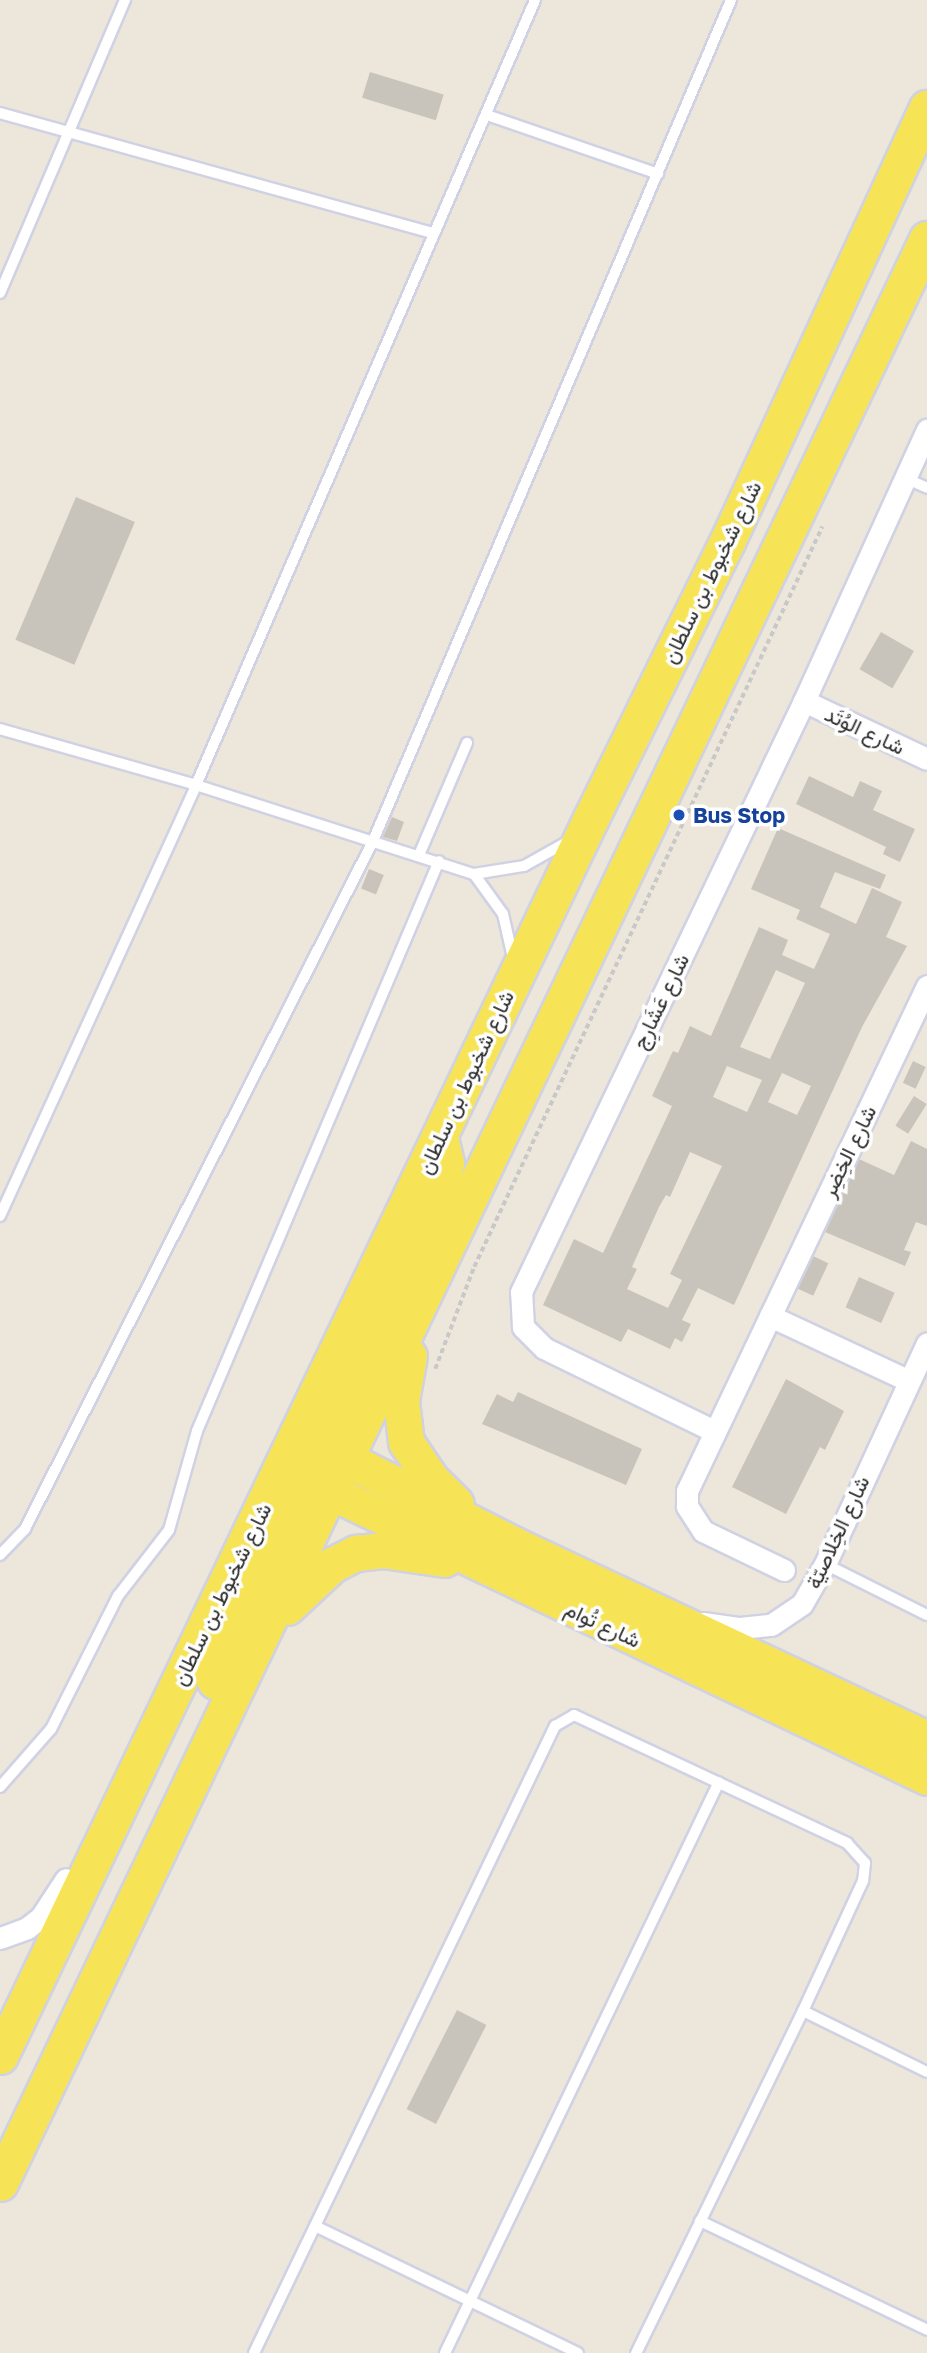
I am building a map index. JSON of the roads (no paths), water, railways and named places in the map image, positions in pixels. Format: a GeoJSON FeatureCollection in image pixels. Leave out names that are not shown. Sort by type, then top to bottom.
{"type":"FeatureCollection","features":[{"type":"Feature","properties":{"kind":"main road","name":"شارع شخبوط بن سلطان"},"geometry":{"type":"LineString","coordinates":[[0,2056],[140,1763],[307,1480],[440,1137],[591,818],[727,542],[927,108]]}},
{"type":"Feature","properties":{"kind":"main road","name":"شارع شخبوط بن سلطان"},"geometry":{"type":"LineString","coordinates":[[0,2183],[185,1793],[267,1628],[307,1480],[321,1447],[418,1307],[927,239]]}},
{"type":"Feature","properties":{"kind":"main road"},"geometry":{"type":"LineString","coordinates":[[418,1307],[401,1401],[406,1442],[447,1496],[513,1544]]}},
{"type":"Feature","properties":{"kind":"main road","name":"شارع تُوام"},"geometry":{"type":"LineString","coordinates":[[321,1447],[513,1544],[680,1620],[927,1740]]}},
{"type":"Feature","properties":{"kind":"main road"},"geometry":{"type":"LineString","coordinates":[[185,1793],[184,1769],[195,1723],[307,1480]]}},
{"type":"Feature","properties":{"kind":"main road","name":"شارع تُوام"},"geometry":{"type":"LineString","coordinates":[[307,1480],[479,1566],[927,1777]]}},
{"type":"Feature","properties":{"kind":"main road"},"geometry":{"type":"LineString","coordinates":[[398,1525],[393,1516],[395,1506],[409,1501],[490,1540],[513,1544]]}},
{"type":"Feature","properties":{"kind":"main road"},"geometry":{"type":"LineString","coordinates":[[267,1628],[318,1576],[356,1553],[404,1552],[479,1566]]}},
{"type":"Feature","properties":{"kind":"street","name":"شارع عَشَارِج"},"geometry":{"type":"LineString","coordinates":[[714,1431],[544,1348],[523,1327],[519,1303],[804,701],[927,430]]}},
{"type":"Feature","properties":{"kind":"street","name":"شارع الوُتَد"},"geometry":{"type":"LineString","coordinates":[[804,701],[927,759]]}},
{"type":"Feature","properties":{"kind":"street","name":"شارع الخِضِر"},"geometry":{"type":"LineString","coordinates":[[784,1570],[703,1531],[693,1520],[687,1491],[927,986]]}},
{"type":"Feature","properties":{"kind":"street"},"geometry":{"type":"LineString","coordinates":[[770,1316],[907,1380]]}},
{"type":"Feature","properties":{"kind":"street","name":"شارع الخِلاصيّة"},"geometry":{"type":"LineString","coordinates":[[680,1620],[740,1628],[771,1625],[802,1604],[825,1564],[907,1380],[927,1343]]}},
{"type":"Feature","properties":{"kind":"street"},"geometry":{"type":"LineString","coordinates":[[0,1938],[27,1928],[54,1903],[98,1818],[140,1763]]}},
{"type":"Feature","properties":{"kind":"lane"},"geometry":{"type":"LineString","coordinates":[[0,293],[125,0]]}},
{"type":"Feature","properties":{"kind":"lane"},"geometry":{"type":"LineString","coordinates":[[0,1216],[196,785],[432,233],[487,115],[535,0]]}},
{"type":"Feature","properties":{"kind":"lane"},"geometry":{"type":"LineString","coordinates":[[0,1555],[25,1529],[373,841],[732,0]]}},
{"type":"Feature","properties":{"kind":"lane"},"geometry":{"type":"LineString","coordinates":[[0,113],[432,233]]}},
{"type":"Feature","properties":{"kind":"lane"},"geometry":{"type":"LineString","coordinates":[[487,115],[658,174]]}},
{"type":"Feature","properties":{"kind":"lane"},"geometry":{"type":"LineString","coordinates":[[905,478],[927,488]]}},
{"type":"Feature","properties":{"kind":"lane"},"geometry":{"type":"LineString","coordinates":[[0,729],[196,785],[474,874],[508,870],[539,860],[567,842],[591,818]]}},
{"type":"Feature","properties":{"kind":"lane"},"geometry":{"type":"LineString","coordinates":[[419,855],[467,743]]}},
{"type":"Feature","properties":{"kind":"lane"},"geometry":{"type":"LineString","coordinates":[[0,1787],[51,1729],[118,1596],[169,1530],[197,1431],[439,861]]}},
{"type":"Feature","properties":{"kind":"lane"},"geometry":{"type":"LineString","coordinates":[[474,874],[496,900],[509,930],[512,984]]}},
{"type":"Feature","properties":{"kind":"lane"},"geometry":{"type":"LineString","coordinates":[[825,1564],[927,1615]]}},
{"type":"Feature","properties":{"kind":"lane"},"geometry":{"type":"LineString","coordinates":[[254,2353],[559,1720],[584,1716],[855,1847],[865,1863],[863,1881],[803,2011],[636,2353]]}},
{"type":"Feature","properties":{"kind":"lane"},"geometry":{"type":"LineString","coordinates":[[445,2353],[719,1782]]}},
{"type":"Feature","properties":{"kind":"lane"},"geometry":{"type":"LineString","coordinates":[[803,2011],[927,2072]]}},
{"type":"Feature","properties":{"kind":"lane"},"geometry":{"type":"LineString","coordinates":[[701,2221],[927,2330]]}},
{"type":"Feature","properties":{"kind":"lane"},"geometry":{"type":"LineString","coordinates":[[315,2227],[578,2353]]}},
{"type":"Feature","properties":{"kind":"place","name":"Bus Stop"},"geometry":{"type":"Point","coordinates":[679,815]}}]}
